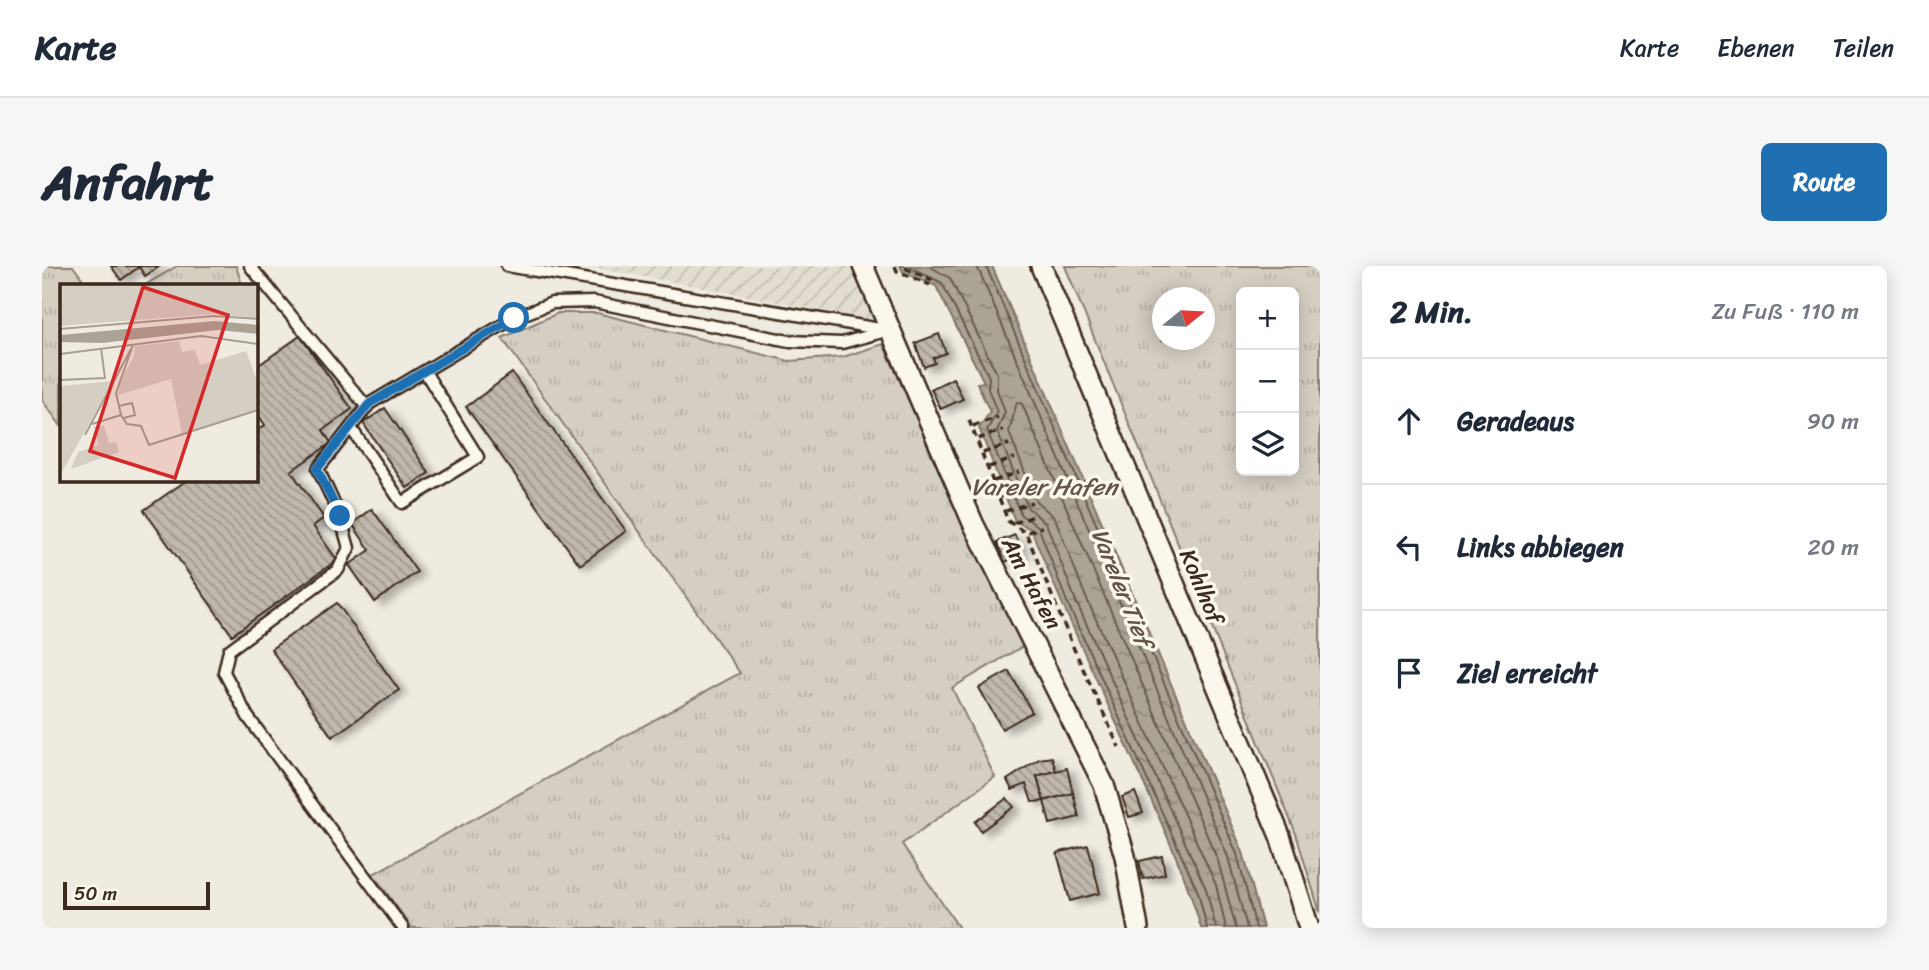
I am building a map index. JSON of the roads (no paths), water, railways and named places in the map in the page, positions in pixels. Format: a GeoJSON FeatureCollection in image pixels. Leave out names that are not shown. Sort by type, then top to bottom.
{"type":"FeatureCollection","features":[{"type":"Feature","properties":{"kind":"street","name":"Am Hafen"},"geometry":{"type":"LineString","coordinates":[[863,266],[973,523],[1104,785],[1125,856],[1138,928]]}},
{"type":"Feature","properties":{"kind":"street","name":"Kohlhof"},"geometry":{"type":"LineString","coordinates":[[1041,266],[1280,836],[1309,928]]}},
{"type":"Feature","properties":{"kind":"lane"},"geometry":{"type":"LineString","coordinates":[[250,266],[315,341],[367,407]]}},
{"type":"Feature","properties":{"kind":"lane"},"geometry":{"type":"LineString","coordinates":[[507,266],[890,330]]}},
{"type":"Feature","properties":{"kind":"lane"},"geometry":{"type":"LineString","coordinates":[[403,928],[248,717],[224,672],[229,650],[338,570],[349,548],[340,516],[317,469],[367,407],[514,318],[552,303],[594,302],[789,341],[842,343],[890,330]]}},
{"type":"Feature","properties":{"kind":"lane"},"geometry":{"type":"LineString","coordinates":[[351,428],[402,503],[478,457],[425,372]]}},
{"type":"Feature","properties":{"kind":"water","name":"Vareler Hafen"},"geometry":{"type":"Polygon","coordinates":[[[900,266],[992,266],[1243,852],[1263,928],[1201,928],[1168,837],[1031,529],[1015,521],[979,428],[990,412],[977,383],[984,382],[936,286],[903,272],[900,266]]]}},
{"type":"Feature","properties":{"kind":"water label","name":"Vareler Tief"},"geometry":{"type":"Point","coordinates":[1122,587]}}]}
